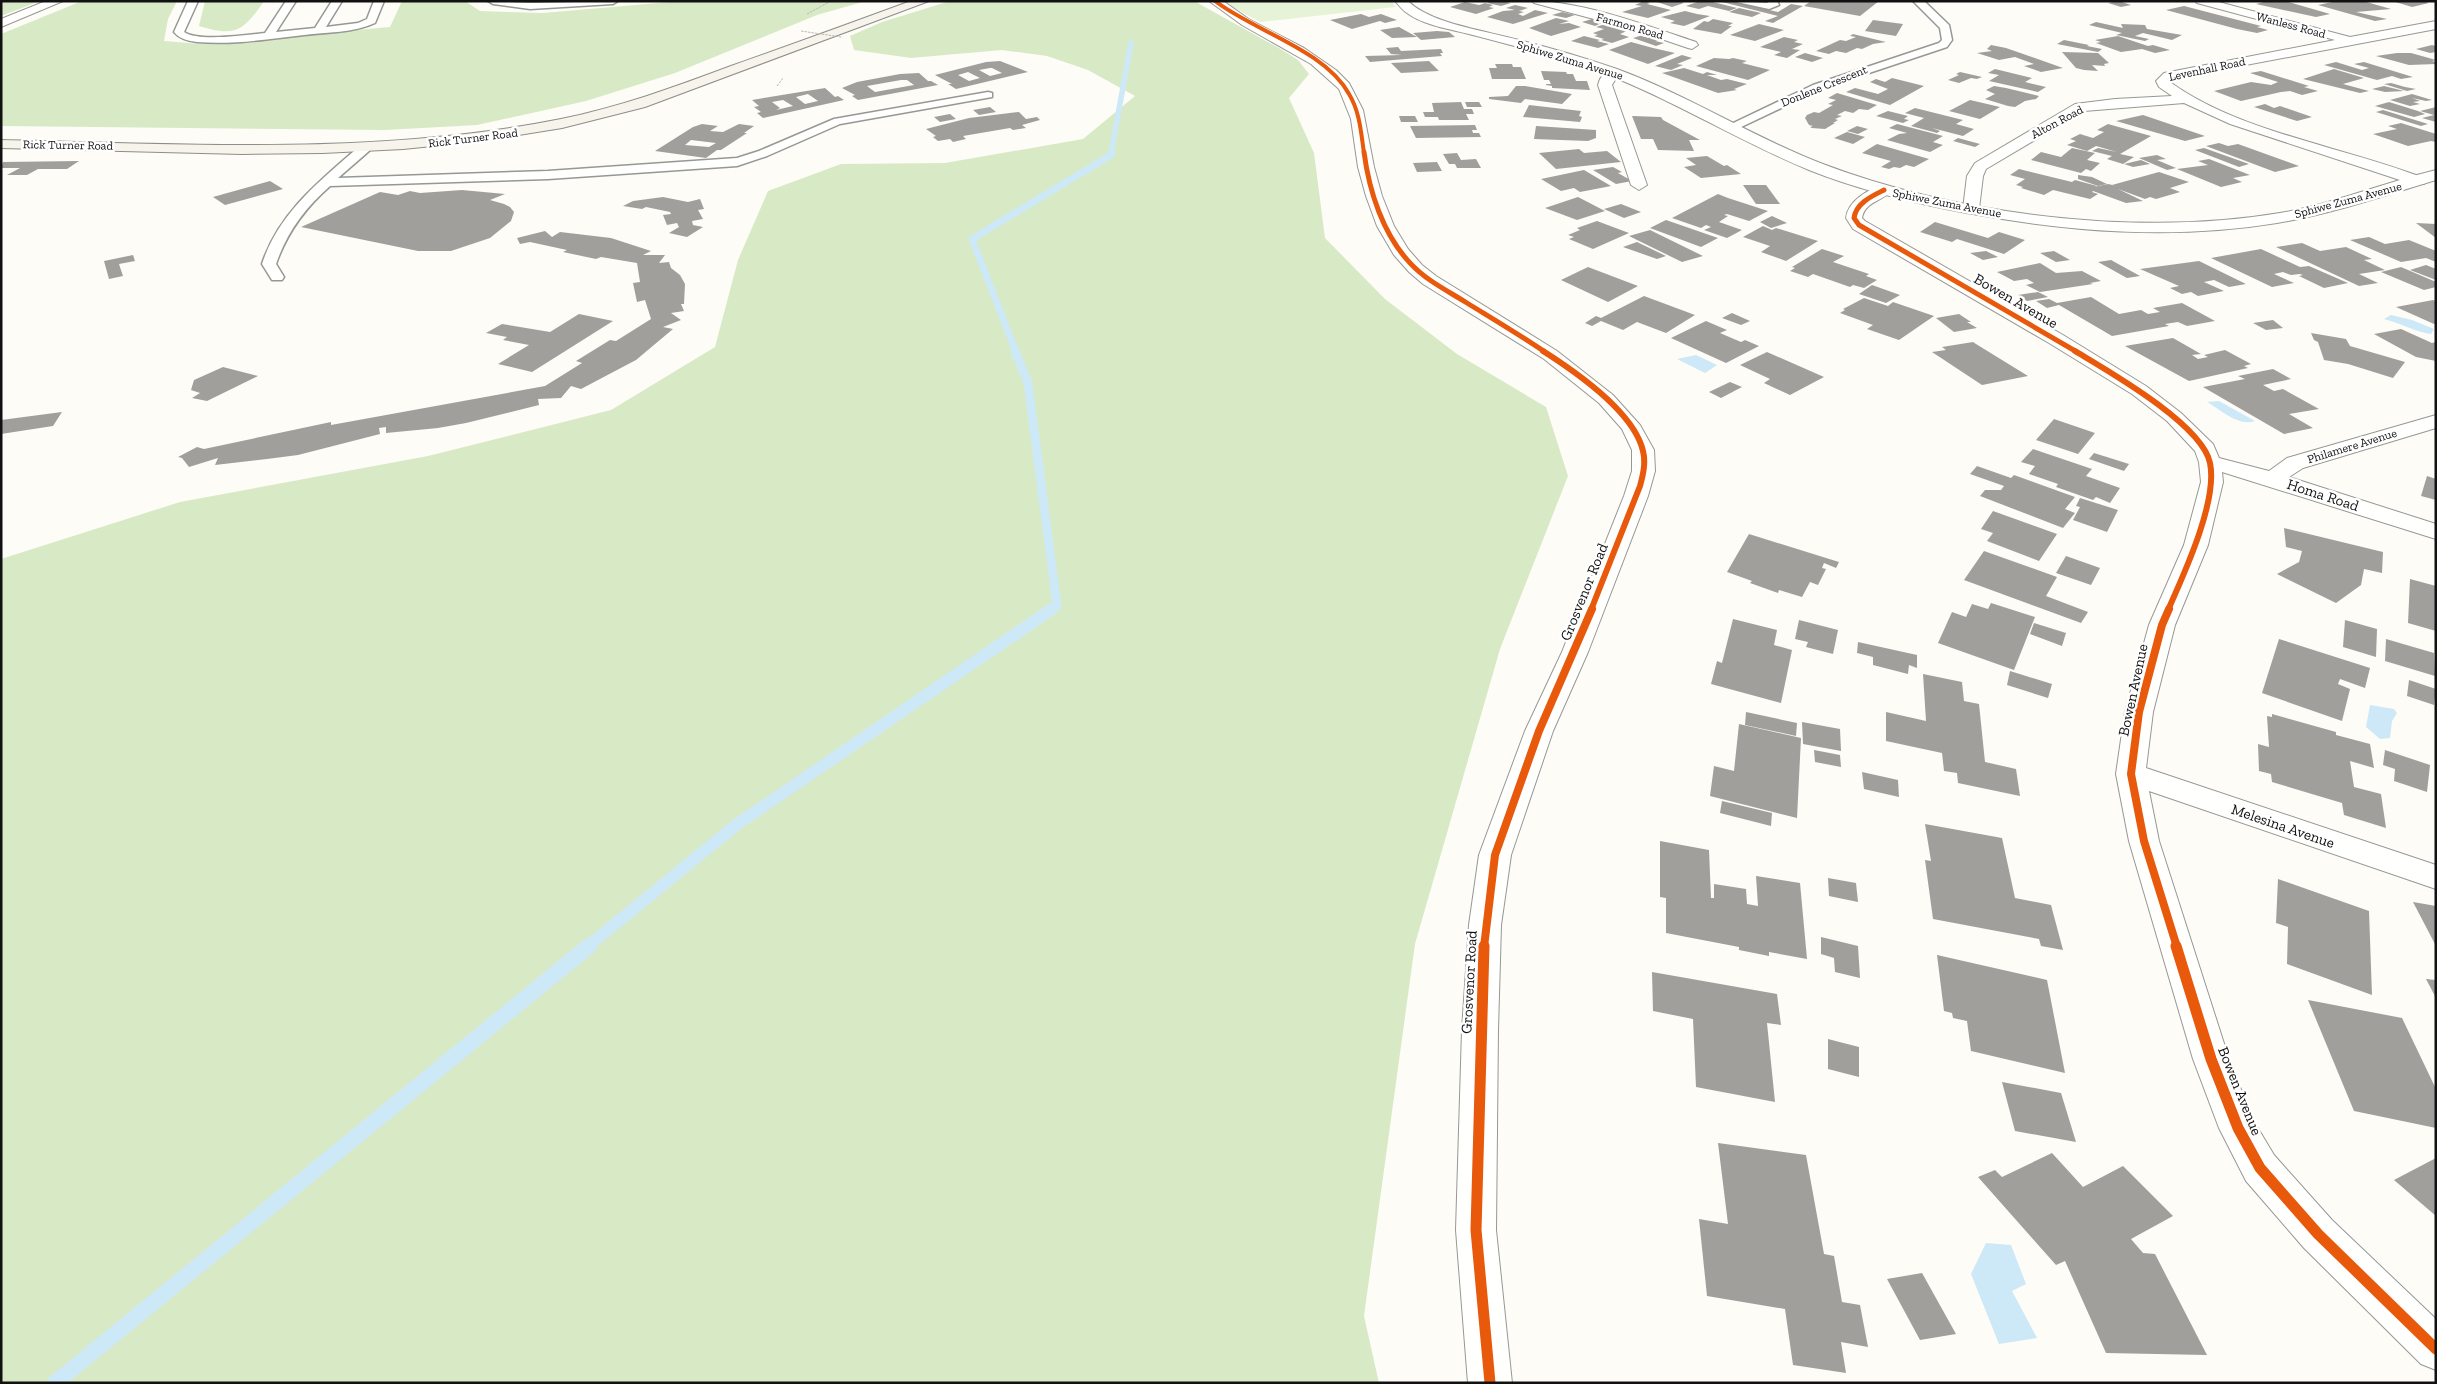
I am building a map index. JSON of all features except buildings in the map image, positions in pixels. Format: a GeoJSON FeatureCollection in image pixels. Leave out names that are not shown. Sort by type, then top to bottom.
{"type":"FeatureCollection","features":[{"type":"Feature","properties":{"kind":"main road","name":"Rick Turner Road"},"geometry":{"type":"LineString","coordinates":[[1,144],[365,148],[473,139],[531,130],[605,114],[690,87],[923,1]]}},
{"type":"Feature","properties":{"kind":"street"},"geometry":{"type":"LineString","coordinates":[[1,23],[57,1]]}},
{"type":"Feature","properties":{"kind":"street","name":"Grosvenor Road"},"geometry":{"type":"LineString","coordinates":[[1214,1],[1308,57],[1344,86],[1362,129],[1364,156],[1375,198],[1392,236],[1407,260],[1430,280],[1562,364],[1603,394],[1629,424],[1641,443],[1644,456],[1644,473],[1636,496],[1574,652],[1538,731],[1496,855],[1485,925],[1476,1230],[1490,1383]]}},
{"type":"Feature","properties":{"kind":"street","name":"Sphiwe Zuma Avenue"},"geometry":{"type":"LineString","coordinates":[[1401,1],[1411,11],[1435,21],[1614,72],[1733,126],[1806,164],[1884,190],[1972,208],[2084,225],[2202,226],[2280,218],[2332,206],[2436,176]]}},
{"type":"Feature","properties":{"kind":"street","name":"Farmon Road"},"geometry":{"type":"LineString","coordinates":[[1538,1],[1639,27],[1692,45]]}},
{"type":"Feature","properties":{"kind":"street","name":"Wanless Road"},"geometry":{"type":"LineString","coordinates":[[2201,1],[2353,41]]}},
{"type":"Feature","properties":{"kind":"street","name":"Levenhall Road"},"geometry":{"type":"LineString","coordinates":[[2418,180],[2267,132],[2185,99],[2164,84],[2164,78],[2220,65],[2436,25]]}},
{"type":"Feature","properties":{"kind":"street"},"geometry":{"type":"LineString","coordinates":[[1614,72],[1606,80],[1605,85],[1639,185]]}},
{"type":"Feature","properties":{"kind":"street","name":"Alton Road"},"geometry":{"type":"LineString","coordinates":[[1972,208],[1975,176],[1980,166],[2080,107],[2115,102],[2185,99]]}},
{"type":"Feature","properties":{"kind":"street","name":"Bowen Avenue"},"geometry":{"type":"LineString","coordinates":[[1884,190],[1868,198],[1855,211],[1854,218],[1859,225],[1873,236],[2056,339],[2139,390],[2197,439],[2205,449],[2210,462],[2212,482],[2196,545],[2162,625],[2139,712],[2131,774],[2144,841],[2210,1059],[2238,1128],[2260,1168],[2318,1234],[2436,1349]]}},
{"type":"Feature","properties":{"kind":"street","name":"Philamere Avenue"},"geometry":{"type":"LineString","coordinates":[[2272,479],[2295,463],[2436,421]]}},
{"type":"Feature","properties":{"kind":"street","name":"Homa Road"},"geometry":{"type":"LineString","coordinates":[[2210,462],[2272,479],[2436,532]]}},
{"type":"Feature","properties":{"kind":"street","name":"Melesina Avenue"},"geometry":{"type":"LineString","coordinates":[[2131,774],[2436,876]]}},
{"type":"Feature","properties":{"kind":"lane"},"geometry":{"type":"LineString","coordinates":[[193,1],[179,32],[183,36],[214,40],[317,32],[366,24],[370,21],[379,1]]}},
{"type":"Feature","properties":{"kind":"lane"},"geometry":{"type":"LineString","coordinates":[[269,35],[291,1]]}},
{"type":"Feature","properties":{"kind":"lane"},"geometry":{"type":"LineString","coordinates":[[317,32],[337,1]]}},
{"type":"Feature","properties":{"kind":"lane"},"geometry":{"type":"LineString","coordinates":[[493,1],[537,6],[613,1]]}},
{"type":"Feature","properties":{"kind":"lane"},"geometry":{"type":"LineString","coordinates":[[1737,1],[1770,6],[1774,5],[1772,1]]}},
{"type":"Feature","properties":{"kind":"lane","name":"Donlene Crescent"},"geometry":{"type":"LineString","coordinates":[[1733,126],[1817,87],[1943,45],[1947,40],[1945,27],[1918,1]]}},
{"type":"Feature","properties":{"kind":"lane"},"geometry":{"type":"LineString","coordinates":[[328,182],[548,175],[737,162],[757,158],[821,126],[838,121],[988,95]]}},
{"type":"Feature","properties":{"kind":"lane"},"geometry":{"type":"LineString","coordinates":[[277,276],[268,264],[283,228],[328,182],[365,148]]}},
{"type":"Feature","properties":{"kind":"path"},"geometry":{"type":"LineString","coordinates":[[801,31],[841,37]]}},
{"type":"Feature","properties":{"kind":"green space"},"geometry":{"type":"Polygon","coordinates":[[[1,1],[40,1],[1,16],[1,1]]]}},
{"type":"Feature","properties":{"kind":"green space"},"geometry":{"type":"Polygon","coordinates":[[[82,1],[177,1],[168,19],[164,41],[201,44],[390,27],[402,1],[465,1],[480,11],[543,13],[681,1],[866,1],[817,15],[675,73],[586,101],[477,125],[385,130],[1,126],[1,34],[82,1]]]}},
{"type":"Feature","properties":{"kind":"green space"},"geometry":{"type":"Polygon","coordinates":[[[205,1],[264,1],[244,25],[230,31],[221,31],[199,26],[205,1]]]}},
{"type":"Feature","properties":{"kind":"green space"},"geometry":{"type":"Polygon","coordinates":[[[950,1],[1194,1],[1298,60],[1309,74],[1289,98],[1314,153],[1325,238],[1385,299],[1457,354],[1546,407],[1568,476],[1500,649],[1415,944],[1364,1316],[1379,1383],[1,1383],[1,559],[180,502],[428,456],[611,410],[715,347],[738,260],[768,191],[841,164],[945,163],[1083,139],[1135,96],[1088,70],[1047,56],[1002,50],[911,58],[854,50],[850,36],[882,22],[950,1]]]}},
{"type":"Feature","properties":{"kind":"green space"},"geometry":{"type":"Polygon","coordinates":[[[1222,1],[1391,1],[1396,7],[1260,22],[1222,1]]]}},
{"type":"Feature","properties":{"kind":"water"},"geometry":{"type":"Polygon","coordinates":[[[2391,315],[2412,320],[2434,329],[2431,334],[2425,333],[2384,319],[2391,315]]]}},
{"type":"Feature","properties":{"kind":"water"},"geometry":{"type":"Polygon","coordinates":[[[1696,355],[1717,365],[1705,373],[1677,359],[1696,355]]]}},
{"type":"Feature","properties":{"kind":"water"},"geometry":{"type":"Polygon","coordinates":[[[2219,401],[2255,421],[2243,422],[2236,420],[2207,402],[2219,401]]]}},
{"type":"Feature","properties":{"kind":"water"},"geometry":{"type":"Polygon","coordinates":[[[2370,705],[2394,709],[2397,713],[2392,721],[2390,738],[2380,739],[2366,727],[2370,705]]]}},
{"type":"Feature","properties":{"kind":"water"},"geometry":{"type":"Polygon","coordinates":[[[1986,1243],[2011,1245],[2026,1284],[2012,1291],[2037,1338],[1999,1344],[1971,1274],[1986,1243]]]}},
{"type":"Feature","properties":{"kind":"waterway"},"geometry":{"type":"LineString","coordinates":[[1111,153],[1131,43]]}},
{"type":"Feature","properties":{"kind":"waterway"},"geometry":{"type":"LineString","coordinates":[[1016,352],[972,239],[1111,155],[1112,152]]}},
{"type":"Feature","properties":{"kind":"waterway"},"geometry":{"type":"LineString","coordinates":[[1015,351],[1028,383],[1057,606],[1051,610]]}},
{"type":"Feature","properties":{"kind":"waterway"},"geometry":{"type":"LineString","coordinates":[[587,947],[736,825],[1052,609]]}},
{"type":"Feature","properties":{"kind":"waterway"},"geometry":{"type":"LineString","coordinates":[[55,1383],[589,946]]}},
{"type":"Feature","properties":{"kind":"cycle path"},"geometry":{"type":"LineString","coordinates":[[1215,1],[1246,22],[1316,61],[1331,72],[1344,86],[1356,110],[1369,181],[1379,211],[1393,239],[1409,262],[1430,280],[1531,342],[1588,383],[1622,416],[1639,439],[1644,455],[1644,471],[1636,496],[1575,652],[1539,731],[1495,855],[1485,925],[1480,1030],[1476,1230],[1490,1383]]}},
{"type":"Feature","properties":{"kind":"cycle path"},"geometry":{"type":"LineString","coordinates":[[1884,190],[1868,198],[1855,211],[1854,218],[1859,225],[1873,235],[2056,339],[2139,390],[2174,417],[2205,449],[2210,462],[2212,482],[2196,545],[2162,625],[2139,712],[2131,774],[2144,841],[2211,1059],[2238,1128],[2260,1168],[2318,1234],[2436,1349]]}}]}
